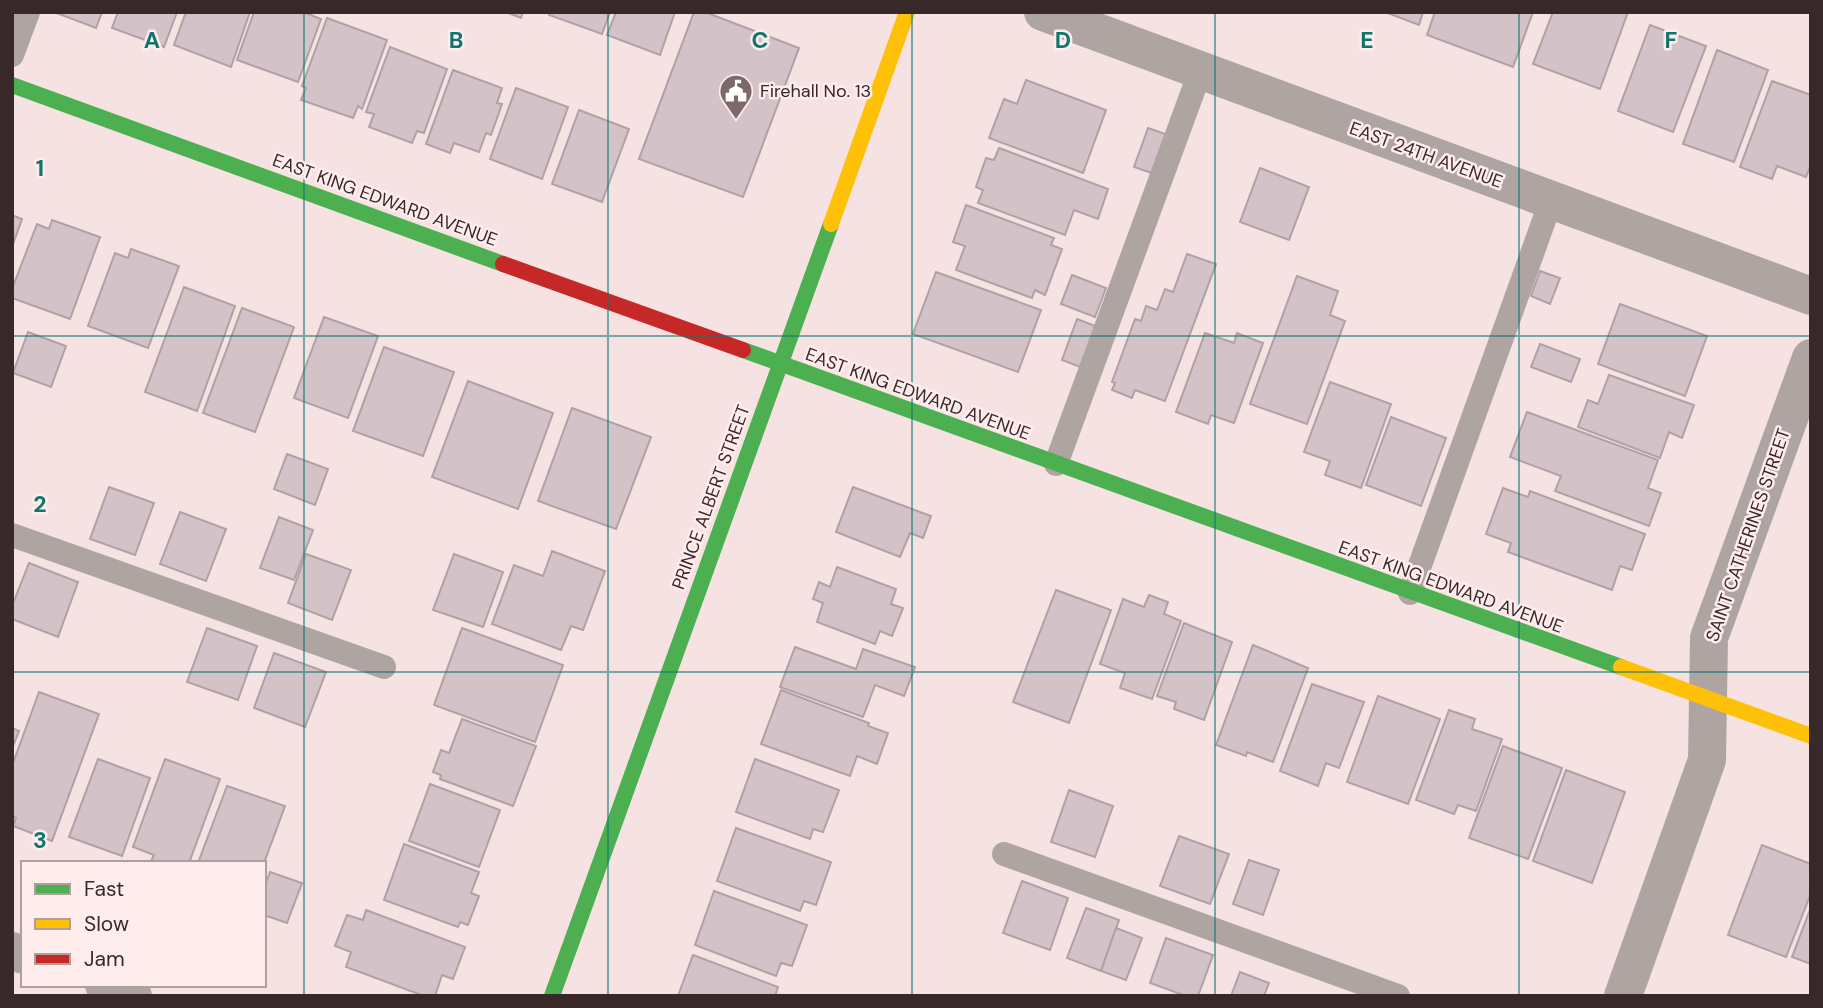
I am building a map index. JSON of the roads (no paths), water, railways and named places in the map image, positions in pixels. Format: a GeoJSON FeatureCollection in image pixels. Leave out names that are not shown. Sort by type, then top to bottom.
{"type":"FeatureCollection","features":[{"type":"Feature","properties":{"kind":"main road","name":"PRINCE ALBERT STREET"},"geometry":{"type":"LineString","coordinates":[[552,996],[907,12]]}},
{"type":"Feature","properties":{"kind":"main road","name":"EAST KING EDWARD AVENUE"},"geometry":{"type":"LineString","coordinates":[[12,85],[1811,736]]}},
{"type":"Feature","properties":{"kind":"street","name":"EAST 24TH AVENUE"},"geometry":{"type":"LineString","coordinates":[[1043,12],[1811,296]]}},
{"type":"Feature","properties":{"kind":"street","name":"SAINT CATHERINES STREET"},"geometry":{"type":"LineString","coordinates":[[1623,996],[1707,760],[1709,638],[1811,358]]}},
{"type":"Feature","properties":{"kind":"street"},"geometry":{"type":"LineString","coordinates":[[109,987],[133,996]]}},
{"type":"Feature","properties":{"kind":"lane"},"geometry":{"type":"LineString","coordinates":[[12,55],[28,12]]}},
{"type":"Feature","properties":{"kind":"lane"},"geometry":{"type":"LineString","coordinates":[[1056,464],[1200,72]]}},
{"type":"Feature","properties":{"kind":"lane"},"geometry":{"type":"LineString","coordinates":[[1410,593],[1551,201]]}},
{"type":"Feature","properties":{"kind":"lane"},"geometry":{"type":"LineString","coordinates":[[12,535],[384,667]]}},
{"type":"Feature","properties":{"kind":"lane"},"geometry":{"type":"LineString","coordinates":[[1004,854],[1398,996]]}},
{"type":"Feature","properties":{"kind":"place","name":"Firehall No. 13"},"geometry":{"type":"Point","coordinates":[736,121]}}]}
